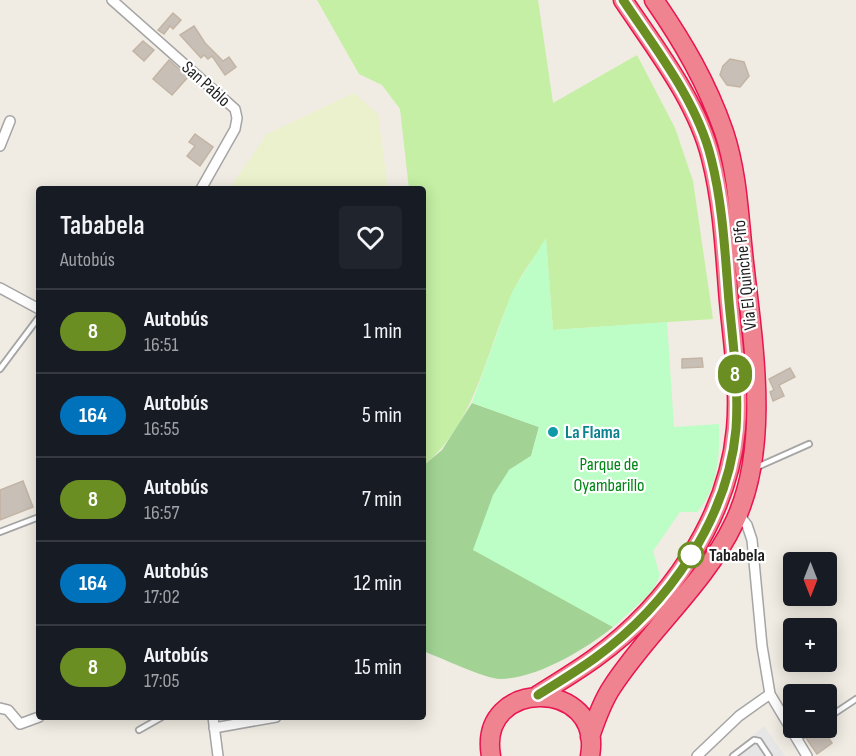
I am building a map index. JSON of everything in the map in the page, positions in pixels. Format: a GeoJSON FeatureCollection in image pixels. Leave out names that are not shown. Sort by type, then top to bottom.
{"type":"FeatureCollection","features":[{"type":"Feature","properties":{"kind":"highway"},"geometry":{"type":"LineString","coordinates":[[490,755],[490,736],[496,720],[507,707],[522,699],[538,695],[596,657],[621,636],[664,591],[691,555],[718,508],[727,478],[736,428],[733,340],[720,198],[711,156],[682,94],[623,0]]}},
{"type":"Feature","properties":{"kind":"highway","name":"Via El Quinche Pifo"},"geometry":{"type":"LineString","coordinates":[[591,749],[612,687],[711,560],[738,513],[750,471],[755,428],[755,378],[732,163],[706,85],[659,2]]}},
{"type":"Feature","properties":{"kind":"highway"},"geometry":{"type":"LineString","coordinates":[[538,695],[553,697],[567,703],[578,712],[591,749]]}},
{"type":"Feature","properties":{"kind":"street","name":"San Pablo"},"geometry":{"type":"LineString","coordinates":[[112,0],[235,109],[237,118],[235,129],[203,186]]}},
{"type":"Feature","properties":{"kind":"street"},"geometry":{"type":"LineString","coordinates":[[0,146],[10,121]]}},
{"type":"Feature","properties":{"kind":"street"},"geometry":{"type":"LineString","coordinates":[[0,288],[36,307]]}},
{"type":"Feature","properties":{"kind":"street"},"geometry":{"type":"LineString","coordinates":[[738,513],[747,525],[752,540],[762,646],[770,694],[807,756]]}},
{"type":"Feature","properties":{"kind":"street"},"geometry":{"type":"LineString","coordinates":[[697,756],[739,716],[770,694]]}},
{"type":"Feature","properties":{"kind":"street"},"geometry":{"type":"LineString","coordinates":[[0,708],[8,710],[20,724],[36,718]]}},
{"type":"Feature","properties":{"kind":"street"},"geometry":{"type":"LineString","coordinates":[[213,720],[218,756]]}},
{"type":"Feature","properties":{"kind":"street"},"geometry":{"type":"LineString","coordinates":[[214,728],[259,720]]}},
{"type":"Feature","properties":{"kind":"lane"},"geometry":{"type":"LineString","coordinates":[[0,369],[36,320]]}},
{"type":"Feature","properties":{"kind":"lane"},"geometry":{"type":"LineString","coordinates":[[750,471],[809,444]]}},
{"type":"Feature","properties":{"kind":"lane"},"geometry":{"type":"LineString","coordinates":[[0,532],[36,518]]}},
{"type":"Feature","properties":{"kind":"lane"},"geometry":{"type":"LineString","coordinates":[[837,712],[856,699]]}},
{"type":"Feature","properties":{"kind":"lane"},"geometry":{"type":"LineString","coordinates":[[139,730],[157,720]]}},
{"type":"Feature","properties":{"kind":"lane"},"geometry":{"type":"LineString","coordinates":[[736,755],[750,741],[757,740],[769,756]]}},
{"type":"Feature","properties":{"kind":"green space"},"geometry":{"type":"Polygon","coordinates":[[[317,0],[538,0],[553,103],[637,55],[675,128],[693,181],[713,319],[553,330],[546,239],[515,287],[467,408],[441,449],[426,463],[426,186],[409,186],[400,109],[382,85],[359,74],[317,0]]]}},
{"type":"Feature","properties":{"kind":"green space"},"geometry":{"type":"Polygon","coordinates":[[[354,93],[378,114],[388,186],[233,186],[267,134],[354,93]]]}},
{"type":"Feature","properties":{"kind":"green space","name":"Parque de Oyambarillo"},"geometry":{"type":"Polygon","coordinates":[[[546,238],[553,330],[667,322],[674,427],[719,424],[716,471],[704,503],[697,512],[680,512],[653,551],[660,576],[652,592],[613,627],[473,550],[493,495],[509,470],[531,456],[539,427],[472,403],[512,292],[546,238]]]}},
{"type":"Feature","properties":{"kind":"green space"},"geometry":{"type":"Polygon","coordinates":[[[472,403],[539,427],[531,456],[509,470],[474,550],[613,627],[575,653],[546,668],[530,674],[501,679],[463,668],[426,652],[426,463],[442,450],[472,403]]]}},
{"type":"Feature","properties":{"kind":"shaded area"},"geometry":{"type":"Polygon","coordinates":[[[764,726],[785,756],[729,756],[764,726]]]}},
{"type":"Feature","properties":{"kind":"building"},"geometry":{"type":"Polygon","coordinates":[[[173,13],[181,20],[173,29],[170,26],[164,34],[158,30],[173,13]]]}},
{"type":"Feature","properties":{"kind":"building"},"geometry":{"type":"Polygon","coordinates":[[[194,26],[205,43],[223,61],[229,57],[236,67],[225,75],[212,56],[208,59],[204,55],[201,58],[180,35],[194,26]]]}},
{"type":"Feature","properties":{"kind":"building"},"geometry":{"type":"Polygon","coordinates":[[[143,41],[154,50],[144,61],[133,51],[143,41]]]}},
{"type":"Feature","properties":{"kind":"building"},"geometry":{"type":"Polygon","coordinates":[[[730,59],[744,62],[749,76],[740,87],[727,85],[720,75],[723,66],[730,59]]]}},
{"type":"Feature","properties":{"kind":"building"},"geometry":{"type":"Polygon","coordinates":[[[169,60],[188,77],[172,95],[153,79],[169,60]]]}},
{"type":"Feature","properties":{"kind":"building"},"geometry":{"type":"Polygon","coordinates":[[[195,134],[213,147],[200,166],[187,156],[195,146],[189,142],[195,134]]]}},
{"type":"Feature","properties":{"kind":"building"},"geometry":{"type":"Polygon","coordinates":[[[702,358],[703,367],[682,368],[682,359],[702,358]]]}},
{"type":"Feature","properties":{"kind":"building"},"geometry":{"type":"Polygon","coordinates":[[[790,368],[795,377],[779,385],[784,396],[773,401],[770,392],[774,390],[769,379],[790,368]]]}},
{"type":"Feature","properties":{"kind":"building"},"geometry":{"type":"Polygon","coordinates":[[[23,481],[33,507],[0,520],[0,490],[23,481]]]}},
{"type":"Feature","properties":{"kind":"building"},"geometry":{"type":"Polygon","coordinates":[[[806,738],[829,738],[832,743],[817,754],[806,738]]]}},
{"type":"Feature","properties":{"kind":"bus line","name":"8"},"geometry":{"type":"LineString","coordinates":[[538,695],[596,657],[621,636],[664,591],[691,555],[718,508],[727,478],[736,428],[734,352],[720,198],[711,156],[682,94],[623,0]]}},
{"type":"Feature","properties":{"kind":"place","name":"La Flama"},"geometry":{"type":"Point","coordinates":[553,432]}},
{"type":"Feature","properties":{"kind":"place","name":"Tababela"},"geometry":{"type":"Point","coordinates":[691,555]}}]}
